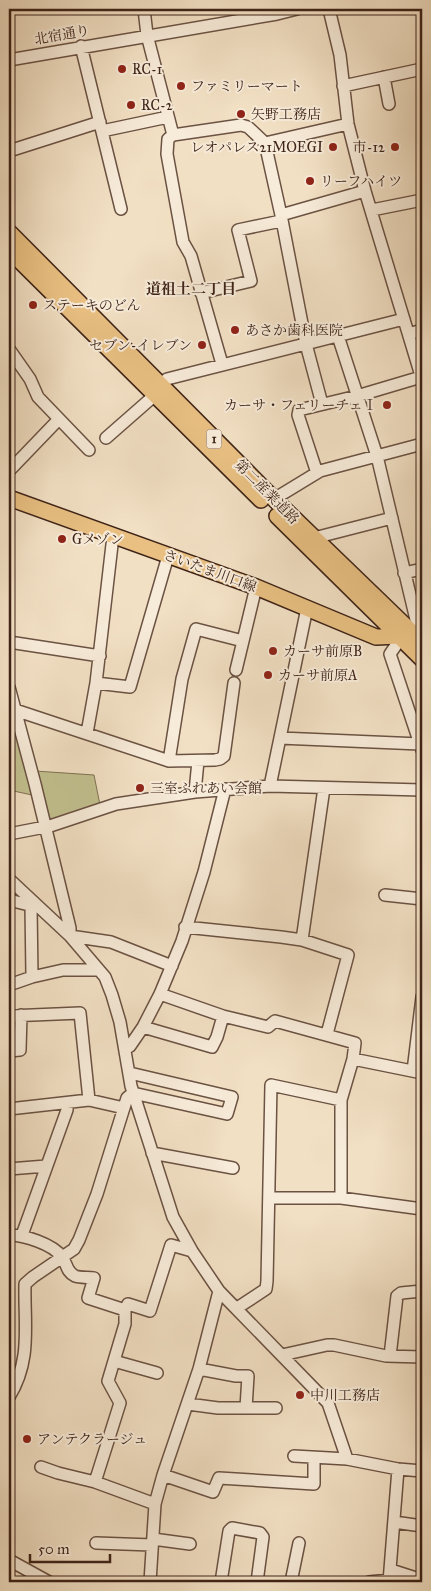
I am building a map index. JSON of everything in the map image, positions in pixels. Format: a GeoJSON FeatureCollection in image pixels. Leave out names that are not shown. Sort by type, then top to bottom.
{"type":"FeatureCollection","features":[{"type":"Feature","properties":{"kind":"main road","name":"第二産業道路"},"geometry":{"type":"LineString","coordinates":[[9,232],[158,390],[403,635],[422,642]]}},
{"type":"Feature","properties":{"kind":"main road","name":"第二産業道路"},"geometry":{"type":"LineString","coordinates":[[9,250],[274,498],[314,538],[403,635],[422,659]]}},
{"type":"Feature","properties":{"kind":"main road","name":"さいたま川口線"},"geometry":{"type":"LineString","coordinates":[[9,498],[256,587],[376,637],[403,635]]}},
{"type":"Feature","properties":{"kind":"street"},"geometry":{"type":"LineString","coordinates":[[144,9],[148,35],[173,135]]}},
{"type":"Feature","properties":{"kind":"street","name":"北宿通り"},"geometry":{"type":"LineString","coordinates":[[9,60],[297,9]]}},
{"type":"Feature","properties":{"kind":"street"},"geometry":{"type":"LineString","coordinates":[[316,473],[298,415],[299,410],[422,378],[348,124],[340,55],[329,9]]}},
{"type":"Feature","properties":{"kind":"street"},"geometry":{"type":"LineString","coordinates":[[81,46],[122,209]]}},
{"type":"Feature","properties":{"kind":"street"},"geometry":{"type":"LineString","coordinates":[[343,86],[422,69]]}},
{"type":"Feature","properties":{"kind":"street"},"geometry":{"type":"LineString","coordinates":[[384,78],[390,104]]}},
{"type":"Feature","properties":{"kind":"street"},"geometry":{"type":"LineString","coordinates":[[9,151],[101,126],[168,117]]}},
{"type":"Feature","properties":{"kind":"street"},"geometry":{"type":"LineString","coordinates":[[265,143],[348,124]]}},
{"type":"Feature","properties":{"kind":"street"},"geometry":{"type":"LineString","coordinates":[[222,364],[191,256],[183,242],[167,154],[168,139],[173,135],[241,125],[248,127],[265,143],[306,344],[322,404]]}},
{"type":"Feature","properties":{"kind":"street"},"geometry":{"type":"LineString","coordinates":[[201,293],[251,281],[238,230],[366,191]]}},
{"type":"Feature","properties":{"kind":"street"},"geometry":{"type":"LineString","coordinates":[[372,210],[422,200]]}},
{"type":"Feature","properties":{"kind":"street"},"geometry":{"type":"LineString","coordinates":[[106,438],[158,390],[167,379],[404,319]]}},
{"type":"Feature","properties":{"kind":"street"},"geometry":{"type":"LineString","coordinates":[[409,334],[422,330]]}},
{"type":"Feature","properties":{"kind":"street"},"geometry":{"type":"LineString","coordinates":[[280,738],[421,746],[390,654],[403,635],[417,624],[377,456],[338,336]]}},
{"type":"Feature","properties":{"kind":"street"},"geometry":{"type":"LineString","coordinates":[[9,349],[12,362],[30,379],[38,397],[88,450]]}},
{"type":"Feature","properties":{"kind":"street"},"geometry":{"type":"LineString","coordinates":[[9,471],[59,419]]}},
{"type":"Feature","properties":{"kind":"street"},"geometry":{"type":"LineString","coordinates":[[274,498],[320,471],[422,444]]}},
{"type":"Feature","properties":{"kind":"street"},"geometry":{"type":"LineString","coordinates":[[314,538],[392,518]]}},
{"type":"Feature","properties":{"kind":"street"},"geometry":{"type":"LineString","coordinates":[[86,733],[100,656],[113,536]]}},
{"type":"Feature","properties":{"kind":"street"},"geometry":{"type":"LineString","coordinates":[[96,682],[130,687],[168,556]]}},
{"type":"Feature","properties":{"kind":"street"},"geometry":{"type":"LineString","coordinates":[[404,573],[422,569]]}},
{"type":"Feature","properties":{"kind":"street"},"geometry":{"type":"LineString","coordinates":[[236,670],[256,587]]}},
{"type":"Feature","properties":{"kind":"street"},"geometry":{"type":"LineString","coordinates":[[270,786],[307,608]]}},
{"type":"Feature","properties":{"kind":"street"},"geometry":{"type":"LineString","coordinates":[[169,761],[182,679],[196,629],[243,641]]}},
{"type":"Feature","properties":{"kind":"street"},"geometry":{"type":"LineString","coordinates":[[9,642],[100,656]]}},
{"type":"Feature","properties":{"kind":"street"},"geometry":{"type":"LineString","coordinates":[[11,708],[169,761],[220,759],[224,756],[234,683]]}},
{"type":"Feature","properties":{"kind":"street"},"geometry":{"type":"LineString","coordinates":[[9,687],[11,708],[45,827],[70,928],[70,936]]}},
{"type":"Feature","properties":{"kind":"street"},"geometry":{"type":"LineString","coordinates":[[195,792],[198,761]]}},
{"type":"Feature","properties":{"kind":"street"},"geometry":{"type":"LineString","coordinates":[[9,834],[45,827],[116,804],[195,792],[270,786],[422,790]]}},
{"type":"Feature","properties":{"kind":"street"},"geometry":{"type":"LineString","coordinates":[[302,940],[324,788]]}},
{"type":"Feature","properties":{"kind":"street"},"geometry":{"type":"LineString","coordinates":[[125,1049],[130,1046],[143,1028],[172,966],[204,872],[225,789]]}},
{"type":"Feature","properties":{"kind":"street"},"geometry":{"type":"LineString","coordinates":[[9,879],[35,907],[70,936],[105,977],[112,995],[133,1093],[173,1217],[192,1251],[219,1291],[328,1403],[347,1459]]}},
{"type":"Feature","properties":{"kind":"street"},"geometry":{"type":"LineString","coordinates":[[384,895],[422,899]]}},
{"type":"Feature","properties":{"kind":"street"},"geometry":{"type":"LineString","coordinates":[[9,900],[35,907]]}},
{"type":"Feature","properties":{"kind":"street"},"geometry":{"type":"LineString","coordinates":[[32,977],[35,907]]}},
{"type":"Feature","properties":{"kind":"street"},"geometry":{"type":"LineString","coordinates":[[185,927],[302,940],[348,955],[327,1034]]}},
{"type":"Feature","properties":{"kind":"street"},"geometry":{"type":"LineString","coordinates":[[70,936],[111,942],[172,966]]}},
{"type":"Feature","properties":{"kind":"street"},"geometry":{"type":"LineString","coordinates":[[9,985],[32,977],[63,970],[99,970]]}},
{"type":"Feature","properties":{"kind":"street"},"geometry":{"type":"LineString","coordinates":[[160,994],[223,1016],[268,1028],[275,1020],[355,1042],[353,1059],[341,1100],[341,1198]]}},
{"type":"Feature","properties":{"kind":"street"},"geometry":{"type":"LineString","coordinates":[[353,1059],[418,1072],[422,997]]}},
{"type":"Feature","properties":{"kind":"street"},"geometry":{"type":"LineString","coordinates":[[9,1051],[20,1050],[15,1016],[80,1013],[89,1100]]}},
{"type":"Feature","properties":{"kind":"street"},"geometry":{"type":"LineString","coordinates":[[143,1028],[212,1047],[223,1016]]}},
{"type":"Feature","properties":{"kind":"street"},"geometry":{"type":"LineString","coordinates":[[129,1074],[232,1097],[227,1114],[133,1093]]}},
{"type":"Feature","properties":{"kind":"street"},"geometry":{"type":"LineString","coordinates":[[237,1308],[266,1289],[271,1086],[341,1100]]}},
{"type":"Feature","properties":{"kind":"street"},"geometry":{"type":"LineString","coordinates":[[9,1397],[17,1382],[26,1352],[26,1284],[33,1277],[74,1249],[97,1194],[127,1098],[133,1093]]}},
{"type":"Feature","properties":{"kind":"street"},"geometry":{"type":"LineString","coordinates":[[9,1110],[89,1100],[124,1108]]}},
{"type":"Feature","properties":{"kind":"street"},"geometry":{"type":"LineString","coordinates":[[22,1235],[68,1103]]}},
{"type":"Feature","properties":{"kind":"street"},"geometry":{"type":"LineString","coordinates":[[152,1153],[233,1168]]}},
{"type":"Feature","properties":{"kind":"street"},"geometry":{"type":"LineString","coordinates":[[9,1169],[46,1166]]}},
{"type":"Feature","properties":{"kind":"street"},"geometry":{"type":"LineString","coordinates":[[269,1198],[341,1198],[422,1209]]}},
{"type":"Feature","properties":{"kind":"street"},"geometry":{"type":"LineString","coordinates":[[9,1235],[22,1235],[46,1245],[62,1256],[67,1269],[75,1276],[94,1278],[88,1298],[125,1310]]}},
{"type":"Feature","properties":{"kind":"street"},"geometry":{"type":"LineString","coordinates":[[95,1482],[120,1403],[108,1381],[125,1324],[125,1310],[128,1304],[150,1311],[171,1245],[192,1251]]}},
{"type":"Feature","properties":{"kind":"street"},"geometry":{"type":"LineString","coordinates":[[150,1582],[155,1504],[199,1369],[219,1291]]}},
{"type":"Feature","properties":{"kind":"street"},"geometry":{"type":"LineString","coordinates":[[390,1356],[395,1300],[401,1292],[422,1291]]}},
{"type":"Feature","properties":{"kind":"street"},"geometry":{"type":"LineString","coordinates":[[282,1355],[334,1345],[390,1356],[422,1357]]}},
{"type":"Feature","properties":{"kind":"street"},"geometry":{"type":"LineString","coordinates":[[114,1361],[157,1373]]}},
{"type":"Feature","properties":{"kind":"street"},"geometry":{"type":"LineString","coordinates":[[199,1369],[236,1376],[248,1376],[246,1408]]}},
{"type":"Feature","properties":{"kind":"street"},"geometry":{"type":"LineString","coordinates":[[188,1404],[218,1408],[276,1408]]}},
{"type":"Feature","properties":{"kind":"street"},"geometry":{"type":"LineString","coordinates":[[294,1456],[347,1459],[398,1469],[422,1471]]}},
{"type":"Feature","properties":{"kind":"street"},"geometry":{"type":"LineString","coordinates":[[163,1475],[214,1492],[219,1478],[314,1484],[314,1458]]}},
{"type":"Feature","properties":{"kind":"street"},"geometry":{"type":"LineString","coordinates":[[41,1467],[95,1482],[155,1504]]}},
{"type":"Feature","properties":{"kind":"street"},"geometry":{"type":"LineString","coordinates":[[390,1577],[398,1469]]}},
{"type":"Feature","properties":{"kind":"street"},"geometry":{"type":"LineString","coordinates":[[394,1522],[422,1526]]}},
{"type":"Feature","properties":{"kind":"street"},"geometry":{"type":"LineString","coordinates":[[221,1582],[229,1531],[232,1528],[260,1533],[263,1537],[257,1582]]}},
{"type":"Feature","properties":{"kind":"street"},"geometry":{"type":"LineString","coordinates":[[96,1543],[152,1542],[190,1544]]}},
{"type":"Feature","properties":{"kind":"street"},"geometry":{"type":"LineString","coordinates":[[291,1582],[299,1543]]}},
{"type":"Feature","properties":{"kind":"street"},"geometry":{"type":"LineString","coordinates":[[9,1560],[50,1582]]}},
{"type":"Feature","properties":{"kind":"street"},"geometry":{"type":"LineString","coordinates":[[370,1582],[390,1577],[422,1580]]}},
{"type":"Feature","properties":{"kind":"shaded area"},"geometry":{"type":"Polygon","coordinates":[[[9,711],[11,712],[32,795],[9,790],[9,711]]]}},
{"type":"Feature","properties":{"kind":"shaded area"},"geometry":{"type":"Polygon","coordinates":[[[35,771],[94,775],[100,805],[49,821],[35,771]]]}},
{"type":"Feature","properties":{"kind":"place","name":"RC-1"},"geometry":{"type":"Point","coordinates":[122,69]}},
{"type":"Feature","properties":{"kind":"place","name":"ファミリーマート"},"geometry":{"type":"Point","coordinates":[181,86]}},
{"type":"Feature","properties":{"kind":"place","name":"RC-2"},"geometry":{"type":"Point","coordinates":[131,105]}},
{"type":"Feature","properties":{"kind":"place","name":"矢野工務店"},"geometry":{"type":"Point","coordinates":[241,114]}},
{"type":"Feature","properties":{"kind":"place","name":"レオパレス21MOEGI"},"geometry":{"type":"Point","coordinates":[333,147]}},
{"type":"Feature","properties":{"kind":"place","name":"市-12"},"geometry":{"type":"Point","coordinates":[395,147]}},
{"type":"Feature","properties":{"kind":"place","name":"リーフハイツ"},"geometry":{"type":"Point","coordinates":[310,181]}},
{"type":"Feature","properties":{"kind":"place","name":"ステーキのどん"},"geometry":{"type":"Point","coordinates":[33,305]}},
{"type":"Feature","properties":{"kind":"place","name":"あさか歯科医院"},"geometry":{"type":"Point","coordinates":[235,330]}},
{"type":"Feature","properties":{"kind":"place","name":"セブン-イレブン"},"geometry":{"type":"Point","coordinates":[202,345]}},
{"type":"Feature","properties":{"kind":"place","name":"カーサ・フェリーチェⅠ"},"geometry":{"type":"Point","coordinates":[387,405]}},
{"type":"Feature","properties":{"kind":"place","name":"Gメゾン"},"geometry":{"type":"Point","coordinates":[62,539]}},
{"type":"Feature","properties":{"kind":"place","name":"カーサ前原B"},"geometry":{"type":"Point","coordinates":[273,651]}},
{"type":"Feature","properties":{"kind":"place","name":"カーサ前原A"},"geometry":{"type":"Point","coordinates":[268,675]}},
{"type":"Feature","properties":{"kind":"place","name":"三室ふれあい会館"},"geometry":{"type":"Point","coordinates":[140,788]}},
{"type":"Feature","properties":{"kind":"place","name":"中川工務店"},"geometry":{"type":"Point","coordinates":[300,1395]}},
{"type":"Feature","properties":{"kind":"place","name":"アンテクラージュ"},"geometry":{"type":"Point","coordinates":[27,1439]}},
{"type":"Feature","properties":{"kind":"district","name":"道祖土二丁目"},"geometry":{"type":"Point","coordinates":[191,289]}}]}
